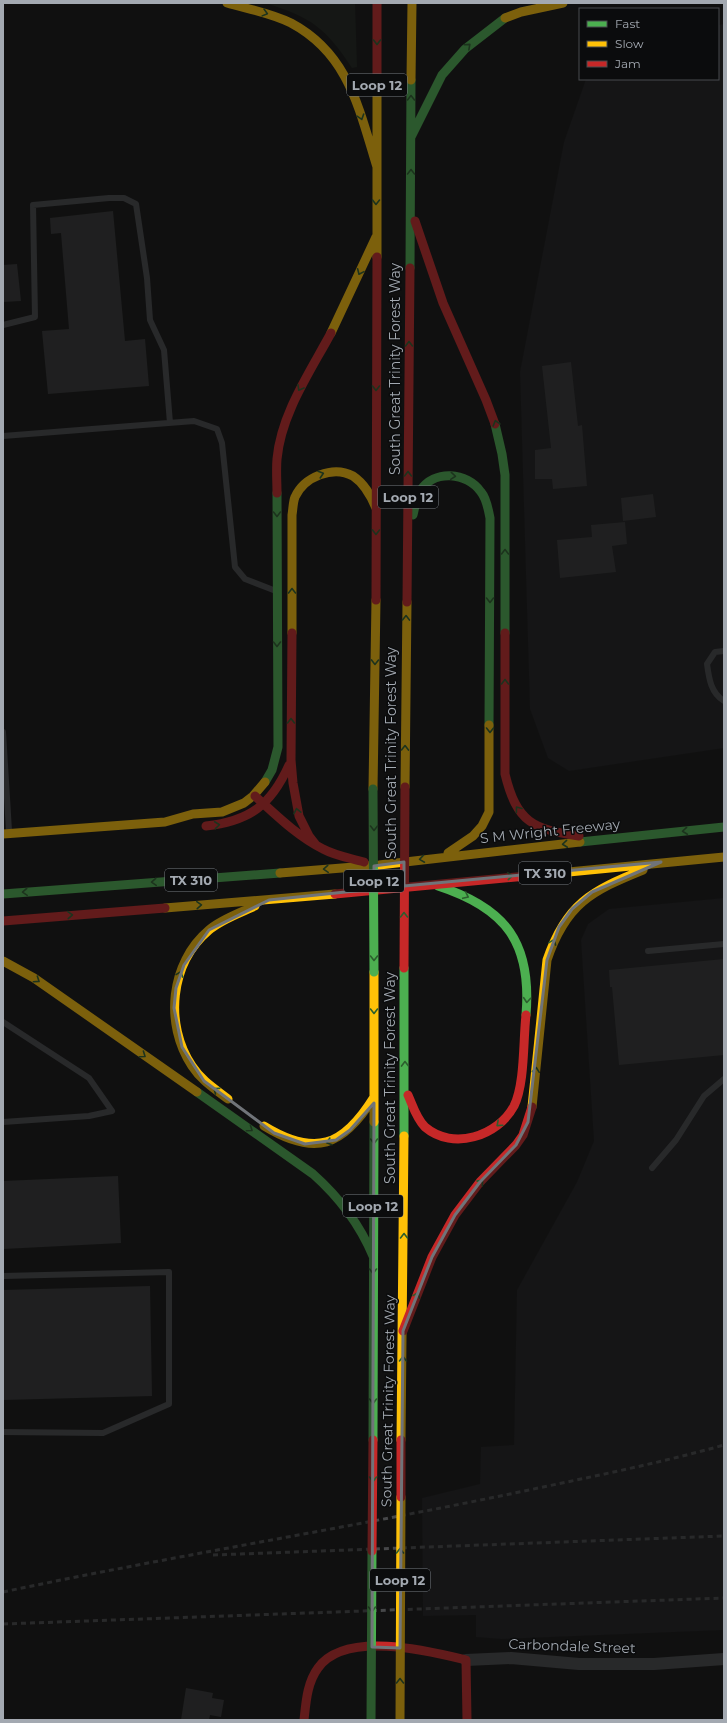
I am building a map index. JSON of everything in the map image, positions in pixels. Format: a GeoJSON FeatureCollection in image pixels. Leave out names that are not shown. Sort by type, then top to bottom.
{"type":"FeatureCollection","features":[{"type":"Feature","properties":{"kind":"main road"},"geometry":{"type":"LineString","coordinates":[[227,3],[270,14],[291,22],[308,32],[323,44],[337,60],[349,80],[377,167]]}},
{"type":"Feature","properties":{"kind":"main road","name":"South Great Trinity Forest Way"},"geometry":{"type":"LineString","coordinates":[[371,1720],[374,1096],[373,789],[377,509],[377,3]]}},
{"type":"Feature","properties":{"kind":"main road","name":"South Great Trinity Forest Way"},"geometry":{"type":"LineString","coordinates":[[400,1720],[401,1440],[405,1087],[405,788],[412,3]]}},
{"type":"Feature","properties":{"kind":"main road"},"geometry":{"type":"LineString","coordinates":[[411,137],[442,75],[465,49],[501,20],[521,12],[563,3]]}},
{"type":"Feature","properties":{"kind":"main road"},"geometry":{"type":"LineString","coordinates":[[410,207],[444,308],[486,396],[495,420],[503,449],[505,475],[505,774],[508,792],[516,808],[530,823],[543,830],[604,840]]}},
{"type":"Feature","properties":{"kind":"main road"},"geometry":{"type":"LineString","coordinates":[[6,834],[165,822],[189,815],[221,812],[240,806],[255,796],[270,776],[278,747],[277,459],[280,438],[294,399],[335,324],[376,237]]}},
{"type":"Feature","properties":{"kind":"main road"},"geometry":{"type":"LineString","coordinates":[[316,845],[308,836],[299,820],[293,791],[291,760],[292,515],[295,497],[313,477],[325,472],[335,472],[348,474],[359,480],[367,490],[377,509]]}},
{"type":"Feature","properties":{"kind":"main road"},"geometry":{"type":"LineString","coordinates":[[407,532],[420,492],[427,483],[436,478],[447,475],[460,476],[470,481],[481,490],[487,503],[490,518],[489,812],[485,823],[469,841],[442,857]]}},
{"type":"Feature","properties":{"kind":"main road"},"geometry":{"type":"LineString","coordinates":[[165,822],[192,827],[221,825],[239,821],[264,804],[282,785],[291,760]]}},
{"type":"Feature","properties":{"kind":"main road"},"geometry":{"type":"LineString","coordinates":[[255,796],[316,845],[333,854],[379,865]]}},
{"type":"Feature","properties":{"kind":"main road","name":"S M Wright Freeway"},"geometry":{"type":"LineString","coordinates":[[379,865],[724,827]]}},
{"type":"Feature","properties":{"kind":"main road","name":"TX 310"},"geometry":{"type":"LineString","coordinates":[[3,921],[269,900],[724,857]]}},
{"type":"Feature","properties":{"kind":"main road"},"geometry":{"type":"LineString","coordinates":[[403,1331],[432,1257],[455,1215],[480,1182],[516,1145],[528,1122],[532,1108],[547,960],[552,941],[559,927],[572,909],[592,892],[661,862]]}},
{"type":"Feature","properties":{"kind":"main road","name":"TX 310"},"geometry":{"type":"LineString","coordinates":[[3,894],[379,865]]}},
{"type":"Feature","properties":{"kind":"main road"},"geometry":{"type":"LineString","coordinates":[[405,1087],[416,1115],[427,1128],[437,1134],[449,1138],[463,1140],[475,1138],[488,1133],[501,1123],[511,1112],[519,1088],[528,985],[526,967],[520,950],[513,935],[490,910],[458,892],[429,884]]}},
{"type":"Feature","properties":{"kind":"main road"},"geometry":{"type":"LineString","coordinates":[[236,1105],[204,1081],[192,1066],[182,1047],[177,1032],[174,1008],[176,988],[184,965],[194,948],[209,930],[232,916],[269,900]]}},
{"type":"Feature","properties":{"kind":"main road"},"geometry":{"type":"LineString","coordinates":[[3,961],[34,978],[312,1174],[333,1192],[353,1214],[365,1235],[373,1256]]}},
{"type":"Feature","properties":{"kind":"main road"},"geometry":{"type":"LineString","coordinates":[[255,1119],[274,1133],[290,1141],[305,1144],[322,1144],[336,1140],[350,1130],[365,1114],[374,1096]]}},
{"type":"Feature","properties":{"kind":"main road"},"geometry":{"type":"LineString","coordinates":[[304,1720],[308,1687],[318,1667],[332,1655],[359,1646],[422,1650],[466,1660],[467,1720]]}},
{"type":"Feature","properties":{"kind":"street","name":"Carbondale Street"},"geometry":{"type":"LineString","coordinates":[[466,1660],[511,1658],[579,1664],[654,1664],[724,1659]]}},
{"type":"Feature","properties":{"kind":"lane"},"geometry":{"type":"LineString","coordinates":[[3,325],[35,317],[33,205],[108,198],[124,198],[136,204],[147,278],[150,320],[164,350],[170,423]]}},
{"type":"Feature","properties":{"kind":"lane"},"geometry":{"type":"LineString","coordinates":[[3,436],[194,421],[217,428],[222,443],[235,567],[245,578],[277,592]]}},
{"type":"Feature","properties":{"kind":"lane"},"geometry":{"type":"LineString","coordinates":[[724,651],[715,652],[707,664],[712,687],[717,697],[724,701]]}},
{"type":"Feature","properties":{"kind":"lane"},"geometry":{"type":"LineString","coordinates":[[3,732],[6,834]]}},
{"type":"Feature","properties":{"kind":"lane"},"geometry":{"type":"LineString","coordinates":[[648,951],[724,944]]}},
{"type":"Feature","properties":{"kind":"lane"},"geometry":{"type":"LineString","coordinates":[[3,1022],[89,1078],[112,1111],[90,1116],[3,1122]]}},
{"type":"Feature","properties":{"kind":"lane"},"geometry":{"type":"LineString","coordinates":[[652,1168],[676,1140],[704,1096],[724,1079]]}},
{"type":"Feature","properties":{"kind":"lane"},"geometry":{"type":"LineString","coordinates":[[3,1276],[169,1272],[169,1404],[103,1433],[3,1432]]}},
{"type":"Feature","properties":{"kind":"highlighted area"},"geometry":{"type":"Polygon","coordinates":[[[404,862],[404,886],[661,862],[592,892],[572,909],[559,927],[547,960],[528,1122],[516,1145],[480,1182],[455,1215],[432,1257],[403,1331],[400,1648],[372,1647],[374,1103],[350,1130],[336,1140],[305,1144],[274,1133],[204,1081],[182,1047],[174,1008],[176,988],[184,965],[209,930],[269,900],[374,889],[374,866],[404,862]]]}},
{"type":"Feature","properties":{"kind":"shaded area"},"geometry":{"type":"Polygon","coordinates":[[[265,3],[355,3],[357,67],[352,68],[334,43],[306,19],[294,13],[265,3]]]}},
{"type":"Feature","properties":{"kind":"shaded area"},"geometry":{"type":"Polygon","coordinates":[[[724,24],[724,748],[569,771],[548,758],[530,709],[520,372],[564,142],[586,80],[719,80],[719,25],[724,24]]]}},
{"type":"Feature","properties":{"kind":"shaded area"},"geometry":{"type":"Polygon","coordinates":[[[724,898],[724,1630],[501,1639],[476,1637],[476,1615],[423,1616],[422,1498],[480,1484],[481,1447],[514,1445],[517,1290],[577,1182],[594,1141],[581,940],[588,924],[609,909],[724,898]]]}},
{"type":"Feature","properties":{"kind":"building"},"geometry":{"type":"Polygon","coordinates":[[[113,211],[125,341],[145,339],[149,386],[48,394],[42,331],[69,329],[61,233],[51,234],[50,218],[113,211]]]}},
{"type":"Feature","properties":{"kind":"building"},"geometry":{"type":"Polygon","coordinates":[[[17,264],[21,301],[3,302],[3,265],[17,264]]]}},
{"type":"Feature","properties":{"kind":"building"},"geometry":{"type":"Polygon","coordinates":[[[571,362],[578,426],[582,425],[587,486],[553,489],[552,479],[535,479],[535,450],[551,448],[542,366],[571,362]]]}},
{"type":"Feature","properties":{"kind":"building"},"geometry":{"type":"Polygon","coordinates":[[[653,494],[656,517],[623,521],[621,498],[653,494]]]}},
{"type":"Feature","properties":{"kind":"building"},"geometry":{"type":"Polygon","coordinates":[[[625,522],[627,544],[612,546],[616,572],[560,578],[557,540],[592,537],[591,525],[625,522]]]}},
{"type":"Feature","properties":{"kind":"building"},"geometry":{"type":"Polygon","coordinates":[[[724,959],[724,1055],[619,1065],[612,987],[610,987],[609,970],[724,959]]]}},
{"type":"Feature","properties":{"kind":"building"},"geometry":{"type":"Polygon","coordinates":[[[118,1176],[121,1243],[3,1249],[3,1181],[118,1176]]]}},
{"type":"Feature","properties":{"kind":"building"},"geometry":{"type":"Polygon","coordinates":[[[150,1286],[152,1396],[3,1400],[3,1290],[150,1286]]]}},
{"type":"Feature","properties":{"kind":"building"},"geometry":{"type":"Polygon","coordinates":[[[186,1688],[213,1693],[212,1698],[224,1700],[221,1717],[210,1715],[209,1720],[181,1720],[186,1688]]]}},
{"type":"Feature","properties":{"kind":"railway"},"geometry":{"type":"LineString","coordinates":[[3,1592],[529,1490],[676,1458],[724,1445]]}},
{"type":"Feature","properties":{"kind":"railway"},"geometry":{"type":"LineString","coordinates":[[213,1555],[724,1536]]}},
{"type":"Feature","properties":{"kind":"railway"},"geometry":{"type":"LineString","coordinates":[[3,1624],[724,1598]]}},
{"type":"Feature","properties":{"kind":"traffic: fast"},"geometry":{"type":"LineString","coordinates":[[411,137],[442,75],[465,49],[505,18]]}},
{"type":"Feature","properties":{"kind":"traffic: fast"},"geometry":{"type":"LineString","coordinates":[[410,268],[411,80]]}},
{"type":"Feature","properties":{"kind":"traffic: fast"},"geometry":{"type":"LineString","coordinates":[[495,424],[505,475],[505,633]]}},
{"type":"Feature","properties":{"kind":"traffic: fast"},"geometry":{"type":"LineString","coordinates":[[413,515],[420,491],[433,479],[442,476],[459,477],[468,480],[475,485],[486,501],[490,518],[489,725]]}},
{"type":"Feature","properties":{"kind":"traffic: fast"},"geometry":{"type":"LineString","coordinates":[[265,782],[272,770],[278,747],[277,493]]}},
{"type":"Feature","properties":{"kind":"traffic: fast"},"geometry":{"type":"LineString","coordinates":[[373,789],[374,972]]}},
{"type":"Feature","properties":{"kind":"traffic: fast"},"geometry":{"type":"LineString","coordinates":[[580,842],[724,827]]}},
{"type":"Feature","properties":{"kind":"traffic: fast"},"geometry":{"type":"LineString","coordinates":[[3,894],[280,873]]}},
{"type":"Feature","properties":{"kind":"traffic: fast"},"geometry":{"type":"LineString","coordinates":[[438,886],[462,895],[481,905],[497,918],[510,932],[519,948],[524,968],[527,990],[526,1015]]}},
{"type":"Feature","properties":{"kind":"traffic: fast"},"geometry":{"type":"LineString","coordinates":[[404,968],[404,1136]]}},
{"type":"Feature","properties":{"kind":"traffic: fast"},"geometry":{"type":"LineString","coordinates":[[197,1092],[313,1174],[323,1183],[332,1192],[355,1222],[373,1256]]}},
{"type":"Feature","properties":{"kind":"traffic: fast"},"geometry":{"type":"LineString","coordinates":[[373,1440],[374,1122]]}},
{"type":"Feature","properties":{"kind":"traffic: fast"},"geometry":{"type":"LineString","coordinates":[[371,1720],[372,1551]]}},
{"type":"Feature","properties":{"kind":"traffic: slow"},"geometry":{"type":"LineString","coordinates":[[227,3],[267,14],[291,23],[311,36],[326,50],[339,67],[349,85],[364,124],[377,167]]}},
{"type":"Feature","properties":{"kind":"traffic: slow"},"geometry":{"type":"LineString","coordinates":[[411,80],[412,3]]}},
{"type":"Feature","properties":{"kind":"traffic: slow"},"geometry":{"type":"LineString","coordinates":[[505,18],[521,12],[563,3]]}},
{"type":"Feature","properties":{"kind":"traffic: slow"},"geometry":{"type":"LineString","coordinates":[[377,90],[377,257]]}},
{"type":"Feature","properties":{"kind":"traffic: slow"},"geometry":{"type":"LineString","coordinates":[[331,333],[376,237]]}},
{"type":"Feature","properties":{"kind":"traffic: slow"},"geometry":{"type":"LineString","coordinates":[[292,633],[292,515],[294,499],[299,490],[305,484],[320,475],[337,472],[345,473],[353,476],[364,486],[376,508]]}},
{"type":"Feature","properties":{"kind":"traffic: slow"},"geometry":{"type":"LineString","coordinates":[[373,789],[376,600]]}},
{"type":"Feature","properties":{"kind":"traffic: slow"},"geometry":{"type":"LineString","coordinates":[[405,787],[407,602]]}},
{"type":"Feature","properties":{"kind":"traffic: slow"},"geometry":{"type":"LineString","coordinates":[[448,853],[473,836],[482,826],[489,812],[489,725]]}},
{"type":"Feature","properties":{"kind":"traffic: slow"},"geometry":{"type":"LineString","coordinates":[[3,834],[165,822],[193,814],[222,812],[244,803],[253,796],[265,782]]}},
{"type":"Feature","properties":{"kind":"traffic: slow"},"geometry":{"type":"LineString","coordinates":[[280,873],[379,865],[580,842]]}},
{"type":"Feature","properties":{"kind":"traffic: slow"},"geometry":{"type":"LineString","coordinates":[[548,874],[724,857]]}},
{"type":"Feature","properties":{"kind":"traffic: slow"},"geometry":{"type":"LineString","coordinates":[[532,1107],[547,960],[554,941],[572,912],[583,902],[609,885],[643,870]]}},
{"type":"Feature","properties":{"kind":"traffic: slow"},"geometry":{"type":"LineString","coordinates":[[165,908],[335,894]]}},
{"type":"Feature","properties":{"kind":"traffic: slow"},"geometry":{"type":"LineString","coordinates":[[228,1099],[200,1076],[192,1066],[183,1049],[177,1032],[175,995],[179,976],[186,959],[196,944],[209,930],[231,916],[255,906]]}},
{"type":"Feature","properties":{"kind":"traffic: slow"},"geometry":{"type":"LineString","coordinates":[[3,961],[34,978],[197,1092]]}},
{"type":"Feature","properties":{"kind":"traffic: slow"},"geometry":{"type":"LineString","coordinates":[[374,972],[374,1122]]}},
{"type":"Feature","properties":{"kind":"traffic: slow"},"geometry":{"type":"LineString","coordinates":[[264,1126],[282,1136],[298,1142],[313,1144],[326,1142],[339,1136],[351,1127],[374,1097]]}},
{"type":"Feature","properties":{"kind":"traffic: slow"},"geometry":{"type":"LineString","coordinates":[[401,1440],[404,1136]]}},
{"type":"Feature","properties":{"kind":"traffic: slow"},"geometry":{"type":"LineString","coordinates":[[400,1720],[401,1497]]}},
{"type":"Feature","properties":{"kind":"traffic: jam"},"geometry":{"type":"LineString","coordinates":[[377,3],[377,90]]}},
{"type":"Feature","properties":{"kind":"traffic: jam"},"geometry":{"type":"LineString","coordinates":[[415,221],[443,303],[486,400],[495,424]]}},
{"type":"Feature","properties":{"kind":"traffic: jam"},"geometry":{"type":"LineString","coordinates":[[376,600],[377,257]]}},
{"type":"Feature","properties":{"kind":"traffic: jam"},"geometry":{"type":"LineString","coordinates":[[407,602],[410,268]]}},
{"type":"Feature","properties":{"kind":"traffic: jam"},"geometry":{"type":"LineString","coordinates":[[277,493],[277,459],[284,426],[290,410],[306,378],[331,333]]}},
{"type":"Feature","properties":{"kind":"traffic: jam"},"geometry":{"type":"LineString","coordinates":[[292,633],[291,760],[293,783],[299,816],[309,836],[316,845]]}},
{"type":"Feature","properties":{"kind":"traffic: jam"},"geometry":{"type":"LineString","coordinates":[[505,633],[505,774],[510,790],[515,803],[529,821],[550,830],[579,836]]}},
{"type":"Feature","properties":{"kind":"traffic: jam"},"geometry":{"type":"LineString","coordinates":[[206,826],[235,820],[257,809],[275,791],[289,765]]}},
{"type":"Feature","properties":{"kind":"traffic: jam"},"geometry":{"type":"LineString","coordinates":[[404,968],[405,787]]}},
{"type":"Feature","properties":{"kind":"traffic: jam"},"geometry":{"type":"LineString","coordinates":[[255,796],[287,825],[313,844],[343,857],[364,862]]}},
{"type":"Feature","properties":{"kind":"traffic: jam"},"geometry":{"type":"LineString","coordinates":[[335,894],[548,874]]}},
{"type":"Feature","properties":{"kind":"traffic: jam"},"geometry":{"type":"LineString","coordinates":[[3,921],[165,908]]}},
{"type":"Feature","properties":{"kind":"traffic: jam"},"geometry":{"type":"LineString","coordinates":[[408,1095],[419,1120],[425,1127],[436,1134],[448,1138],[461,1139],[474,1137],[497,1125],[507,1116],[518,1097],[522,1074],[526,1015]]}},
{"type":"Feature","properties":{"kind":"traffic: jam"},"geometry":{"type":"LineString","coordinates":[[403,1331],[432,1257],[455,1215],[480,1182],[516,1145],[523,1135],[532,1107]]}},
{"type":"Feature","properties":{"kind":"traffic: jam"},"geometry":{"type":"LineString","coordinates":[[372,1551],[373,1440]]}},
{"type":"Feature","properties":{"kind":"traffic: jam"},"geometry":{"type":"LineString","coordinates":[[401,1440],[401,1497]]}},
{"type":"Feature","properties":{"kind":"traffic: jam"},"geometry":{"type":"LineString","coordinates":[[304,1720],[305,1706],[311,1680],[318,1668],[331,1656],[347,1649],[367,1646],[388,1646],[410,1649],[466,1660],[467,1720]]}}]}
